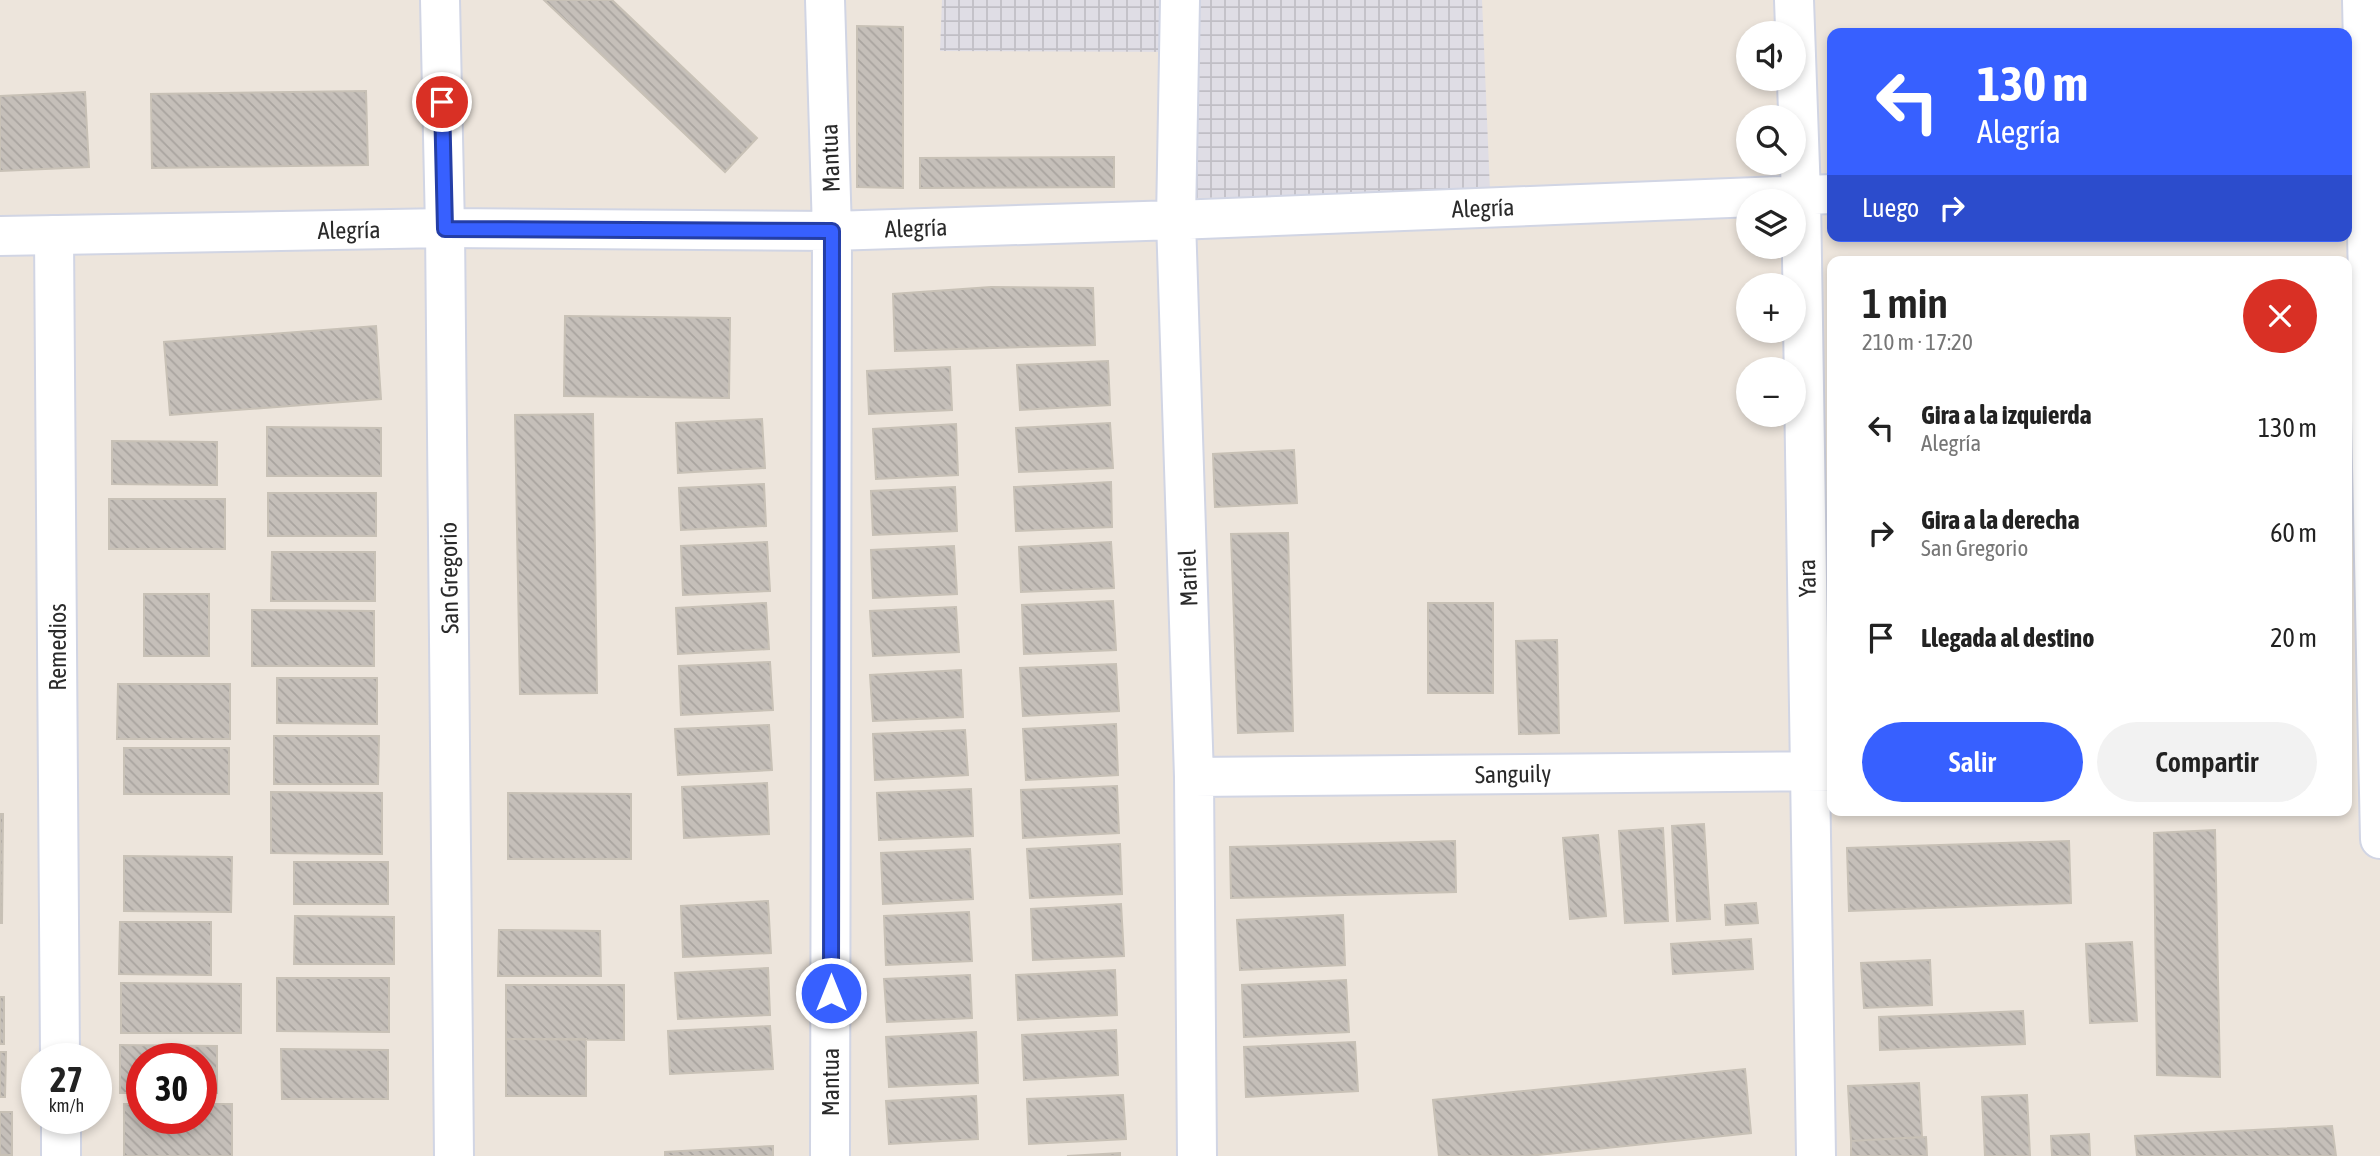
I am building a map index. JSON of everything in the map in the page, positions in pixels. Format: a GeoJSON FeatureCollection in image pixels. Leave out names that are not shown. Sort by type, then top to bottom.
{"type":"FeatureCollection","features":[{"type":"Feature","properties":{"kind":"street","name":"San Gregorio"},"geometry":{"type":"LineString","coordinates":[[440,0],[445,229],[454,1156]]}},
{"type":"Feature","properties":{"kind":"street","name":"Mantua"},"geometry":{"type":"LineString","coordinates":[[825,0],[832,231],[830,1156]]}},
{"type":"Feature","properties":{"kind":"street","name":"Mariel"},"geometry":{"type":"LineString","coordinates":[[1180,0],[1176,220],[1194,777],[1197,1156]]}},
{"type":"Feature","properties":{"kind":"street","name":"Yara"},"geometry":{"type":"LineString","coordinates":[[1794,0],[1817,195],[1821,771],[1816,1156]]}},
{"type":"Feature","properties":{"kind":"street"},"geometry":{"type":"LineString","coordinates":[[2362,0],[2368,776],[2380,839]]}},
{"type":"Feature","properties":{"kind":"street","name":"Alegría"},"geometry":{"type":"LineString","coordinates":[[0,236],[445,229],[832,231],[1817,195]]}},
{"type":"Feature","properties":{"kind":"street","name":"Remedios"},"geometry":{"type":"LineString","coordinates":[[54,235],[61,1043]]}},
{"type":"Feature","properties":{"kind":"street","name":"Sanguily"},"geometry":{"type":"LineString","coordinates":[[1194,777],[1821,771]]}},
{"type":"Feature","properties":{"kind":"street"},"geometry":{"type":"LineString","coordinates":[[61,1134],[61,1156]]}},
{"type":"Feature","properties":{"kind":"shaded area"},"geometry":{"type":"Polygon","coordinates":[[[942,0],[1482,0],[1490,191],[1452,194],[1192,198],[1185,52],[940,51],[942,0]]]}},
{"type":"Feature","properties":{"kind":"building"},"geometry":{"type":"Polygon","coordinates":[[[544,0],[612,0],[757,138],[725,172],[544,0]]]}},
{"type":"Feature","properties":{"kind":"building"},"geometry":{"type":"Polygon","coordinates":[[[857,26],[903,27],[903,188],[857,187],[857,26]]]}},
{"type":"Feature","properties":{"kind":"building"},"geometry":{"type":"Polygon","coordinates":[[[366,91],[368,165],[152,168],[151,94],[366,91]]]}},
{"type":"Feature","properties":{"kind":"building"},"geometry":{"type":"Polygon","coordinates":[[[85,92],[89,167],[0,171],[0,96],[85,92]]]}},
{"type":"Feature","properties":{"kind":"building"},"geometry":{"type":"Polygon","coordinates":[[[1114,157],[1114,187],[920,188],[920,158],[1114,157]]]}},
{"type":"Feature","properties":{"kind":"building"},"geometry":{"type":"Polygon","coordinates":[[[991,287],[1093,288],[1095,345],[895,351],[893,294],[991,287]]]}},
{"type":"Feature","properties":{"kind":"building"},"geometry":{"type":"Polygon","coordinates":[[[565,316],[730,318],[729,398],[564,396],[565,316]]]}},
{"type":"Feature","properties":{"kind":"building"},"geometry":{"type":"Polygon","coordinates":[[[376,326],[381,399],[170,415],[164,342],[376,326]]]}},
{"type":"Feature","properties":{"kind":"building"},"geometry":{"type":"Polygon","coordinates":[[[1108,361],[1110,405],[1020,410],[1017,365],[1108,361]]]}},
{"type":"Feature","properties":{"kind":"building"},"geometry":{"type":"Polygon","coordinates":[[[950,367],[952,410],[869,414],[867,371],[950,367]]]}},
{"type":"Feature","properties":{"kind":"building"},"geometry":{"type":"Polygon","coordinates":[[[593,414],[597,693],[520,694],[515,415],[593,414]]]}},
{"type":"Feature","properties":{"kind":"building"},"geometry":{"type":"Polygon","coordinates":[[[762,419],[765,468],[678,473],[676,423],[762,419]]]}},
{"type":"Feature","properties":{"kind":"building"},"geometry":{"type":"Polygon","coordinates":[[[1110,423],[1113,468],[1019,472],[1016,428],[1110,423]]]}},
{"type":"Feature","properties":{"kind":"building"},"geometry":{"type":"Polygon","coordinates":[[[956,424],[958,475],[876,479],[873,429],[956,424]]]}},
{"type":"Feature","properties":{"kind":"building"},"geometry":{"type":"Polygon","coordinates":[[[267,427],[381,428],[381,476],[267,476],[267,427]]]}},
{"type":"Feature","properties":{"kind":"building"},"geometry":{"type":"Polygon","coordinates":[[[112,441],[217,442],[217,485],[112,484],[112,441]]]}},
{"type":"Feature","properties":{"kind":"building"},"geometry":{"type":"Polygon","coordinates":[[[1294,450],[1297,503],[1215,507],[1213,454],[1294,450]]]}},
{"type":"Feature","properties":{"kind":"building"},"geometry":{"type":"Polygon","coordinates":[[[1111,482],[1112,527],[1016,531],[1014,487],[1111,482]]]}},
{"type":"Feature","properties":{"kind":"building"},"geometry":{"type":"Polygon","coordinates":[[[764,484],[766,526],[681,530],[679,488],[764,484]]]}},
{"type":"Feature","properties":{"kind":"building"},"geometry":{"type":"Polygon","coordinates":[[[955,487],[957,531],[873,535],[871,491],[955,487]]]}},
{"type":"Feature","properties":{"kind":"building"},"geometry":{"type":"Polygon","coordinates":[[[268,493],[376,493],[376,536],[268,536],[268,493]]]}},
{"type":"Feature","properties":{"kind":"building"},"geometry":{"type":"Polygon","coordinates":[[[109,499],[225,499],[225,549],[109,549],[109,499]]]}},
{"type":"Feature","properties":{"kind":"building"},"geometry":{"type":"Polygon","coordinates":[[[1288,533],[1293,731],[1238,733],[1231,534],[1288,533]]]}},
{"type":"Feature","properties":{"kind":"building"},"geometry":{"type":"Polygon","coordinates":[[[767,542],[770,591],[683,595],[681,546],[767,542]]]}},
{"type":"Feature","properties":{"kind":"building"},"geometry":{"type":"Polygon","coordinates":[[[1111,542],[1114,588],[1021,592],[1019,547],[1111,542]]]}},
{"type":"Feature","properties":{"kind":"building"},"geometry":{"type":"Polygon","coordinates":[[[954,546],[957,594],[873,598],[871,550],[954,546]]]}},
{"type":"Feature","properties":{"kind":"building"},"geometry":{"type":"Polygon","coordinates":[[[272,552],[375,552],[375,601],[271,601],[272,552]]]}},
{"type":"Feature","properties":{"kind":"building"},"geometry":{"type":"Polygon","coordinates":[[[144,594],[209,594],[209,656],[144,656],[144,594]]]}},
{"type":"Feature","properties":{"kind":"building"},"geometry":{"type":"Polygon","coordinates":[[[1113,601],[1116,650],[1024,654],[1022,605],[1113,601]]]}},
{"type":"Feature","properties":{"kind":"building"},"geometry":{"type":"Polygon","coordinates":[[[766,603],[769,649],[678,654],[676,608],[766,603]]]}},
{"type":"Feature","properties":{"kind":"building"},"geometry":{"type":"Polygon","coordinates":[[[1428,603],[1493,603],[1493,693],[1428,693],[1428,603]]]}},
{"type":"Feature","properties":{"kind":"building"},"geometry":{"type":"Polygon","coordinates":[[[956,607],[959,652],[873,656],[870,611],[956,607]]]}},
{"type":"Feature","properties":{"kind":"building"},"geometry":{"type":"Polygon","coordinates":[[[252,610],[374,611],[374,666],[252,666],[252,610]]]}},
{"type":"Feature","properties":{"kind":"building"},"geometry":{"type":"Polygon","coordinates":[[[1557,640],[1559,733],[1519,734],[1516,641],[1557,640]]]}},
{"type":"Feature","properties":{"kind":"building"},"geometry":{"type":"Polygon","coordinates":[[[770,662],[773,710],[681,715],[679,666],[770,662]]]}},
{"type":"Feature","properties":{"kind":"building"},"geometry":{"type":"Polygon","coordinates":[[[1116,664],[1119,711],[1023,716],[1020,668],[1116,664]]]}},
{"type":"Feature","properties":{"kind":"building"},"geometry":{"type":"Polygon","coordinates":[[[961,670],[963,717],[873,721],[870,675],[961,670]]]}},
{"type":"Feature","properties":{"kind":"building"},"geometry":{"type":"Polygon","coordinates":[[[277,678],[377,678],[377,724],[277,723],[277,678]]]}},
{"type":"Feature","properties":{"kind":"building"},"geometry":{"type":"Polygon","coordinates":[[[118,684],[230,684],[230,739],[117,739],[118,684]]]}},
{"type":"Feature","properties":{"kind":"building"},"geometry":{"type":"Polygon","coordinates":[[[1116,724],[1118,775],[1026,780],[1023,729],[1116,724]]]}},
{"type":"Feature","properties":{"kind":"building"},"geometry":{"type":"Polygon","coordinates":[[[769,725],[772,770],[678,775],[675,729],[769,725]]]}},
{"type":"Feature","properties":{"kind":"building"},"geometry":{"type":"Polygon","coordinates":[[[965,730],[968,775],[875,780],[873,734],[965,730]]]}},
{"type":"Feature","properties":{"kind":"building"},"geometry":{"type":"Polygon","coordinates":[[[274,736],[379,736],[378,784],[274,784],[274,736]]]}},
{"type":"Feature","properties":{"kind":"building"},"geometry":{"type":"Polygon","coordinates":[[[124,748],[229,748],[229,794],[124,794],[124,748]]]}},
{"type":"Feature","properties":{"kind":"building"},"geometry":{"type":"Polygon","coordinates":[[[767,783],[769,834],[684,838],[682,787],[767,783]]]}},
{"type":"Feature","properties":{"kind":"building"},"geometry":{"type":"Polygon","coordinates":[[[1117,786],[1119,833],[1023,838],[1021,790],[1117,786]]]}},
{"type":"Feature","properties":{"kind":"building"},"geometry":{"type":"Polygon","coordinates":[[[971,789],[973,836],[879,840],[877,793],[971,789]]]}},
{"type":"Feature","properties":{"kind":"building"},"geometry":{"type":"Polygon","coordinates":[[[271,792],[382,793],[382,854],[271,853],[271,792]]]}},
{"type":"Feature","properties":{"kind":"building"},"geometry":{"type":"Polygon","coordinates":[[[508,793],[631,794],[631,859],[508,859],[508,793]]]}},
{"type":"Feature","properties":{"kind":"building"},"geometry":{"type":"Polygon","coordinates":[[[0,814],[3,814],[2,923],[0,923],[0,814]]]}},
{"type":"Feature","properties":{"kind":"building"},"geometry":{"type":"Polygon","coordinates":[[[1704,824],[1710,919],[1677,921],[1672,826],[1704,824]]]}},
{"type":"Feature","properties":{"kind":"building"},"geometry":{"type":"Polygon","coordinates":[[[1663,828],[1668,921],[1625,923],[1619,831],[1663,828]]]}},
{"type":"Feature","properties":{"kind":"building"},"geometry":{"type":"Polygon","coordinates":[[[2215,830],[2220,1077],[2157,1075],[2154,833],[2215,830]]]}},
{"type":"Feature","properties":{"kind":"building"},"geometry":{"type":"Polygon","coordinates":[[[1598,835],[1606,916],[1570,919],[1563,838],[1598,835]]]}},
{"type":"Feature","properties":{"kind":"building"},"geometry":{"type":"Polygon","coordinates":[[[1455,841],[1456,892],[1231,898],[1230,847],[1455,841]]]}},
{"type":"Feature","properties":{"kind":"building"},"geometry":{"type":"Polygon","coordinates":[[[2069,841],[2071,903],[1849,911],[1847,848],[2069,841]]]}},
{"type":"Feature","properties":{"kind":"building"},"geometry":{"type":"Polygon","coordinates":[[[1120,844],[1122,894],[1030,898],[1027,849],[1120,844]]]}},
{"type":"Feature","properties":{"kind":"building"},"geometry":{"type":"Polygon","coordinates":[[[970,849],[973,899],[883,904],[881,853],[970,849]]]}},
{"type":"Feature","properties":{"kind":"building"},"geometry":{"type":"Polygon","coordinates":[[[124,856],[232,857],[231,912],[124,911],[124,856]]]}},
{"type":"Feature","properties":{"kind":"building"},"geometry":{"type":"Polygon","coordinates":[[[294,862],[388,862],[388,904],[294,904],[294,862]]]}},
{"type":"Feature","properties":{"kind":"building"},"geometry":{"type":"Polygon","coordinates":[[[768,901],[771,953],[683,957],[681,906],[768,901]]]}},
{"type":"Feature","properties":{"kind":"building"},"geometry":{"type":"Polygon","coordinates":[[[1756,903],[1758,923],[1726,925],[1725,905],[1756,903]]]}},
{"type":"Feature","properties":{"kind":"building"},"geometry":{"type":"Polygon","coordinates":[[[1121,904],[1124,956],[1033,960],[1031,909],[1121,904]]]}},
{"type":"Feature","properties":{"kind":"building"},"geometry":{"type":"Polygon","coordinates":[[[969,912],[972,961],[886,965],[884,916],[969,912]]]}},
{"type":"Feature","properties":{"kind":"building"},"geometry":{"type":"Polygon","coordinates":[[[1343,915],[1345,965],[1240,970],[1237,920],[1343,915]]]}},
{"type":"Feature","properties":{"kind":"building"},"geometry":{"type":"Polygon","coordinates":[[[295,916],[394,917],[394,964],[294,964],[295,916]]]}},
{"type":"Feature","properties":{"kind":"building"},"geometry":{"type":"Polygon","coordinates":[[[120,922],[211,922],[211,975],[119,974],[120,922]]]}},
{"type":"Feature","properties":{"kind":"building"},"geometry":{"type":"Polygon","coordinates":[[[499,930],[600,931],[601,976],[498,976],[499,930]]]}},
{"type":"Feature","properties":{"kind":"building"},"geometry":{"type":"Polygon","coordinates":[[[1751,939],[1753,969],[1673,974],[1671,944],[1751,939]]]}},
{"type":"Feature","properties":{"kind":"building"},"geometry":{"type":"Polygon","coordinates":[[[2132,942],[2137,1021],[2090,1023],[2086,944],[2132,942]]]}},
{"type":"Feature","properties":{"kind":"building"},"geometry":{"type":"Polygon","coordinates":[[[1930,960],[1932,1005],[1864,1008],[1861,963],[1930,960]]]}},
{"type":"Feature","properties":{"kind":"building"},"geometry":{"type":"Polygon","coordinates":[[[768,968],[770,1015],[678,1019],[675,973],[768,968]]]}},
{"type":"Feature","properties":{"kind":"building"},"geometry":{"type":"Polygon","coordinates":[[[1115,970],[1117,1015],[1018,1020],[1016,975],[1115,970]]]}},
{"type":"Feature","properties":{"kind":"building"},"geometry":{"type":"Polygon","coordinates":[[[970,975],[972,1018],[887,1022],[884,979],[970,975]]]}},
{"type":"Feature","properties":{"kind":"building"},"geometry":{"type":"Polygon","coordinates":[[[277,978],[389,978],[389,1032],[277,1031],[277,978]]]}},
{"type":"Feature","properties":{"kind":"building"},"geometry":{"type":"Polygon","coordinates":[[[1346,980],[1349,1032],[1244,1037],[1242,985],[1346,980]]]}},
{"type":"Feature","properties":{"kind":"building"},"geometry":{"type":"Polygon","coordinates":[[[121,983],[241,984],[241,1033],[121,1033],[121,983]]]}},
{"type":"Feature","properties":{"kind":"building"},"geometry":{"type":"Polygon","coordinates":[[[506,985],[624,985],[624,1040],[506,1039],[506,985]]]}},
{"type":"Feature","properties":{"kind":"building"},"geometry":{"type":"Polygon","coordinates":[[[0,997],[4,997],[4,1044],[0,1044],[0,997]]]}},
{"type":"Feature","properties":{"kind":"building"},"geometry":{"type":"Polygon","coordinates":[[[2023,1011],[2025,1044],[1880,1050],[1879,1017],[2023,1011]]]}},
{"type":"Feature","properties":{"kind":"building"},"geometry":{"type":"Polygon","coordinates":[[[770,1026],[773,1069],[670,1074],[668,1031],[770,1026]]]}},
{"type":"Feature","properties":{"kind":"building"},"geometry":{"type":"Polygon","coordinates":[[[1116,1030],[1118,1075],[1024,1080],[1022,1035],[1116,1030]]]}},
{"type":"Feature","properties":{"kind":"building"},"geometry":{"type":"Polygon","coordinates":[[[976,1032],[978,1083],[889,1087],[886,1037],[976,1032]]]}},
{"type":"Feature","properties":{"kind":"building"},"geometry":{"type":"Polygon","coordinates":[[[506,1039],[586,1039],[586,1096],[506,1096],[506,1039]]]}},
{"type":"Feature","properties":{"kind":"building"},"geometry":{"type":"Polygon","coordinates":[[[1355,1042],[1358,1091],[1246,1097],[1244,1047],[1355,1042]]]}},
{"type":"Feature","properties":{"kind":"building"},"geometry":{"type":"Polygon","coordinates":[[[120,1045],[126,1045],[126,1093],[120,1093],[120,1045]]]}},
{"type":"Feature","properties":{"kind":"building"},"geometry":{"type":"Polygon","coordinates":[[[281,1049],[388,1050],[388,1099],[282,1099],[281,1049]]]}},
{"type":"Feature","properties":{"kind":"building"},"geometry":{"type":"Polygon","coordinates":[[[0,1052],[6,1052],[5,1097],[0,1097],[0,1052]]]}},
{"type":"Feature","properties":{"kind":"building"},"geometry":{"type":"Polygon","coordinates":[[[1745,1069],[1751,1133],[1528,1156],[1439,1156],[1433,1100],[1745,1069]]]}},
{"type":"Feature","properties":{"kind":"building"},"geometry":{"type":"Polygon","coordinates":[[[1919,1083],[1922,1137],[1851,1141],[1848,1086],[1919,1083]]]}},
{"type":"Feature","properties":{"kind":"building"},"geometry":{"type":"Polygon","coordinates":[[[1123,1095],[1126,1139],[1029,1144],[1027,1099],[1123,1095]]]}},
{"type":"Feature","properties":{"kind":"building"},"geometry":{"type":"Polygon","coordinates":[[[2027,1095],[2030,1156],[1985,1156],[1982,1097],[2027,1095]]]}},
{"type":"Feature","properties":{"kind":"building"},"geometry":{"type":"Polygon","coordinates":[[[976,1096],[978,1139],[889,1144],[886,1101],[976,1096]]]}},
{"type":"Feature","properties":{"kind":"building"},"geometry":{"type":"Polygon","coordinates":[[[124,1104],[126,1134],[217,1134],[217,1104],[232,1104],[232,1156],[124,1156],[124,1104]]]}},
{"type":"Feature","properties":{"kind":"building"},"geometry":{"type":"Polygon","coordinates":[[[0,1112],[12,1112],[12,1155],[0,1155],[0,1112]]]}},
{"type":"Feature","properties":{"kind":"building"},"geometry":{"type":"Polygon","coordinates":[[[2332,1126],[2336,1156],[2137,1156],[2135,1136],[2332,1126]]]}},
{"type":"Feature","properties":{"kind":"building"},"geometry":{"type":"Polygon","coordinates":[[[2089,1134],[2090,1156],[2052,1156],[2051,1136],[2089,1134]]]}},
{"type":"Feature","properties":{"kind":"building"},"geometry":{"type":"Polygon","coordinates":[[[1926,1137],[1927,1156],[1851,1156],[1851,1141],[1926,1137]]]}},
{"type":"Feature","properties":{"kind":"building"},"geometry":{"type":"Polygon","coordinates":[[[773,1146],[773,1156],[665,1156],[665,1152],[773,1146]]]}},
{"type":"Feature","properties":{"kind":"building"},"geometry":{"type":"Polygon","coordinates":[[[1120,1153],[1120,1156],[1067,1156],[1120,1153]]]}},
{"type":"Feature","properties":{"kind":"route"},"geometry":{"type":"LineString","coordinates":[[442,102],[445,229],[832,231],[831,993]]}}]}
